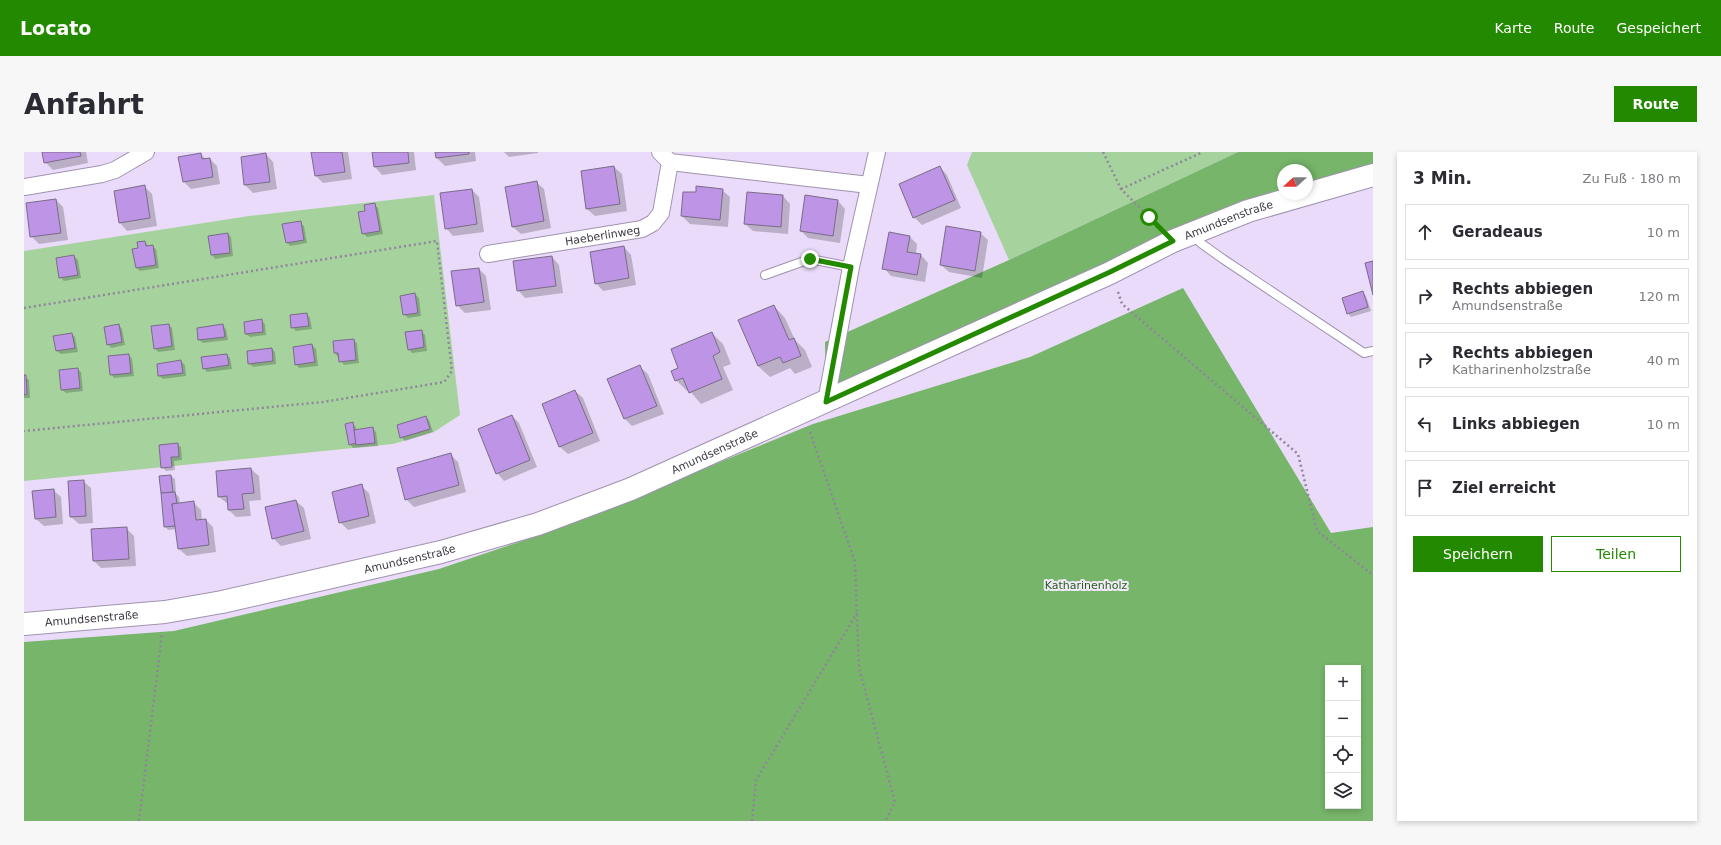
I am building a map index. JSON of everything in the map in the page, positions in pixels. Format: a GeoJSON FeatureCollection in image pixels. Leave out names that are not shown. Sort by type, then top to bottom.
{"type":"FeatureCollection","features":[{"type":"Feature","properties":{"kind":"street"},"geometry":{"type":"LineString","coordinates":[[826,402],[851,267],[877,152]]}},
{"type":"Feature","properties":{"kind":"street"},"geometry":{"type":"LineString","coordinates":[[24,187],[102,174],[115,170],[141,153]]}},
{"type":"Feature","properties":{"kind":"street","name":"Haeberlinweg"},"geometry":{"type":"LineString","coordinates":[[488,254],[642,229],[653,223],[661,213],[665,157],[869,185]]}},
{"type":"Feature","properties":{"kind":"street","name":"Amundsenstraße"},"geometry":{"type":"LineString","coordinates":[[24,624],[165,612],[222,602],[441,552],[538,524],[631,489],[826,402],[1110,272],[1182,237],[1248,211],[1373,175]]}},
{"type":"Feature","properties":{"kind":"lane"},"geometry":{"type":"LineString","coordinates":[[1182,237],[1202,244],[1364,353],[1373,351]]}},
{"type":"Feature","properties":{"kind":"lane"},"geometry":{"type":"LineString","coordinates":[[766,275],[810,259],[851,267]]}},
{"type":"Feature","properties":{"kind":"path"},"geometry":{"type":"LineString","coordinates":[[1103,152],[1121,189],[1182,237]]}},
{"type":"Feature","properties":{"kind":"path"},"geometry":{"type":"LineString","coordinates":[[1121,189],[1203,152]]}},
{"type":"Feature","properties":{"kind":"path"},"geometry":{"type":"LineString","coordinates":[[24,308],[437,241],[452,371],[444,382],[323,402],[24,431]]}},
{"type":"Feature","properties":{"kind":"path"},"geometry":{"type":"LineString","coordinates":[[1110,272],[1122,304],[1298,454],[1317,532],[1373,575]]}},
{"type":"Feature","properties":{"kind":"path"},"geometry":{"type":"LineString","coordinates":[[803,412],[855,562],[859,668],[894,802],[885,821]]}},
{"type":"Feature","properties":{"kind":"path"},"geometry":{"type":"LineString","coordinates":[[139,821],[165,612]]}},
{"type":"Feature","properties":{"kind":"path"},"geometry":{"type":"LineString","coordinates":[[752,821],[756,780],[857,613]]}},
{"type":"Feature","properties":{"kind":"green space"},"geometry":{"type":"Polygon","coordinates":[[[972,152],[1238,152],[1009,260],[967,165],[972,152]]]}},
{"type":"Feature","properties":{"kind":"green space"},"geometry":{"type":"Polygon","coordinates":[[[1238,152],[1373,152],[1373,175],[1313,192],[1313,164],[1277,164],[1277,200],[1286,200],[1248,211],[826,402],[825,342],[1009,260],[1238,152]]]}},
{"type":"Feature","properties":{"kind":"green space"},"geometry":{"type":"Polygon","coordinates":[[[434,195],[460,415],[434,432],[393,444],[24,481],[24,251],[249,216],[434,195]]]}},
{"type":"Feature","properties":{"kind":"green space","name":"Katharinenholz"},"geometry":{"type":"Polygon","coordinates":[[[1183,288],[1331,533],[1373,527],[1373,821],[24,821],[24,642],[174,631],[439,569],[549,532],[813,424],[1030,357],[1183,288]]]}},
{"type":"Feature","properties":{"kind":"building"},"geometry":{"type":"Polygon","coordinates":[[[42,152],[80,152],[81,156],[44,163],[42,152]]]}},
{"type":"Feature","properties":{"kind":"building"},"geometry":{"type":"Polygon","coordinates":[[[311,152],[342,152],[345,172],[315,176],[311,152]]]}},
{"type":"Feature","properties":{"kind":"building"},"geometry":{"type":"Polygon","coordinates":[[[372,152],[408,152],[409,163],[374,167],[372,152]]]}},
{"type":"Feature","properties":{"kind":"building"},"geometry":{"type":"Polygon","coordinates":[[[435,152],[469,152],[469,154],[436,158],[435,152]]]}},
{"type":"Feature","properties":{"kind":"building"},"geometry":{"type":"Polygon","coordinates":[[[201,153],[202,159],[210,158],[213,177],[183,182],[178,157],[201,153]]]}},
{"type":"Feature","properties":{"kind":"building"},"geometry":{"type":"Polygon","coordinates":[[[266,153],[270,182],[244,185],[241,157],[266,153]]]}},
{"type":"Feature","properties":{"kind":"building"},"geometry":{"type":"Polygon","coordinates":[[[614,166],[620,204],[586,209],[581,171],[614,166]]]}},
{"type":"Feature","properties":{"kind":"building"},"geometry":{"type":"Polygon","coordinates":[[[940,166],[955,200],[913,218],[899,184],[940,166]]]}},
{"type":"Feature","properties":{"kind":"building"},"geometry":{"type":"Polygon","coordinates":[[[537,181],[544,221],[512,227],[505,187],[537,181]]]}},
{"type":"Feature","properties":{"kind":"building"},"geometry":{"type":"Polygon","coordinates":[[[145,185],[150,218],[119,223],[114,191],[145,185]]]}},
{"type":"Feature","properties":{"kind":"building"},"geometry":{"type":"Polygon","coordinates":[[[696,186],[723,189],[720,220],[681,216],[683,192],[696,192],[696,186]]]}},
{"type":"Feature","properties":{"kind":"building"},"geometry":{"type":"Polygon","coordinates":[[[472,189],[477,224],[445,229],[440,193],[472,189]]]}},
{"type":"Feature","properties":{"kind":"building"},"geometry":{"type":"Polygon","coordinates":[[[747,192],[783,195],[781,227],[744,224],[747,192]]]}},
{"type":"Feature","properties":{"kind":"building"},"geometry":{"type":"Polygon","coordinates":[[[805,195],[838,200],[833,236],[800,231],[805,195]]]}},
{"type":"Feature","properties":{"kind":"building"},"geometry":{"type":"Polygon","coordinates":[[[56,199],[61,233],[30,237],[26,203],[56,199]]]}},
{"type":"Feature","properties":{"kind":"building"},"geometry":{"type":"Polygon","coordinates":[[[375,203],[380,231],[362,234],[358,212],[365,211],[364,205],[375,203]]]}},
{"type":"Feature","properties":{"kind":"building"},"geometry":{"type":"Polygon","coordinates":[[[301,221],[304,240],[286,243],[282,224],[301,221]]]}},
{"type":"Feature","properties":{"kind":"building"},"geometry":{"type":"Polygon","coordinates":[[[946,226],[981,232],[975,271],[940,265],[946,226]]]}},
{"type":"Feature","properties":{"kind":"building"},"geometry":{"type":"Polygon","coordinates":[[[889,232],[910,236],[907,252],[921,254],[917,275],[882,269],[889,232]]]}},
{"type":"Feature","properties":{"kind":"building"},"geometry":{"type":"Polygon","coordinates":[[[228,233],[230,253],[211,255],[208,236],[228,233]]]}},
{"type":"Feature","properties":{"kind":"building"},"geometry":{"type":"Polygon","coordinates":[[[145,241],[146,246],[153,245],[156,265],[136,268],[132,249],[138,248],[137,242],[145,241]]]}},
{"type":"Feature","properties":{"kind":"building"},"geometry":{"type":"Polygon","coordinates":[[[624,246],[629,278],[595,284],[590,252],[624,246]]]}},
{"type":"Feature","properties":{"kind":"building"},"geometry":{"type":"Polygon","coordinates":[[[74,255],[78,275],[59,278],[56,258],[74,255]]]}},
{"type":"Feature","properties":{"kind":"building"},"geometry":{"type":"Polygon","coordinates":[[[552,256],[556,286],[517,291],[513,261],[552,256]]]}},
{"type":"Feature","properties":{"kind":"building"},"geometry":{"type":"Polygon","coordinates":[[[1373,261],[1373,295],[1365,263],[1373,261]]]}},
{"type":"Feature","properties":{"kind":"building"},"geometry":{"type":"Polygon","coordinates":[[[479,268],[484,302],[456,306],[451,271],[479,268]]]}},
{"type":"Feature","properties":{"kind":"building"},"geometry":{"type":"Polygon","coordinates":[[[1363,291],[1368,307],[1347,314],[1342,298],[1363,291]]]}},
{"type":"Feature","properties":{"kind":"building"},"geometry":{"type":"Polygon","coordinates":[[[415,293],[418,313],[403,315],[400,296],[415,293]]]}},
{"type":"Feature","properties":{"kind":"building"},"geometry":{"type":"Polygon","coordinates":[[[774,305],[789,340],[794,338],[801,356],[783,363],[780,357],[758,366],[738,320],[774,305]]]}},
{"type":"Feature","properties":{"kind":"building"},"geometry":{"type":"Polygon","coordinates":[[[307,313],[309,326],[291,328],[290,315],[307,313]]]}},
{"type":"Feature","properties":{"kind":"building"},"geometry":{"type":"Polygon","coordinates":[[[262,319],[263,332],[245,334],[244,322],[262,319]]]}},
{"type":"Feature","properties":{"kind":"building"},"geometry":{"type":"Polygon","coordinates":[[[119,324],[122,342],[107,345],[104,327],[119,324]]]}},
{"type":"Feature","properties":{"kind":"building"},"geometry":{"type":"Polygon","coordinates":[[[169,324],[172,346],[154,349],[151,326],[169,324]]]}},
{"type":"Feature","properties":{"kind":"building"},"geometry":{"type":"Polygon","coordinates":[[[223,324],[225,337],[198,340],[197,328],[223,324]]]}},
{"type":"Feature","properties":{"kind":"building"},"geometry":{"type":"Polygon","coordinates":[[[422,330],[424,347],[408,350],[405,332],[422,330]]]}},
{"type":"Feature","properties":{"kind":"building"},"geometry":{"type":"Polygon","coordinates":[[[712,332],[720,352],[713,356],[722,379],[689,393],[683,378],[675,381],[671,371],[678,368],[671,349],[712,332]]]}},
{"type":"Feature","properties":{"kind":"building"},"geometry":{"type":"Polygon","coordinates":[[[72,333],[75,348],[56,351],[53,336],[72,333]]]}},
{"type":"Feature","properties":{"kind":"building"},"geometry":{"type":"Polygon","coordinates":[[[354,339],[356,360],[339,362],[338,353],[334,353],[333,341],[354,339]]]}},
{"type":"Feature","properties":{"kind":"building"},"geometry":{"type":"Polygon","coordinates":[[[312,344],[315,362],[295,365],[293,347],[312,344]]]}},
{"type":"Feature","properties":{"kind":"building"},"geometry":{"type":"Polygon","coordinates":[[[272,348],[273,361],[248,364],[247,351],[272,348]]]}},
{"type":"Feature","properties":{"kind":"building"},"geometry":{"type":"Polygon","coordinates":[[[129,354],[131,373],[110,375],[108,356],[129,354]]]}},
{"type":"Feature","properties":{"kind":"building"},"geometry":{"type":"Polygon","coordinates":[[[227,354],[229,365],[203,369],[201,357],[227,354]]]}},
{"type":"Feature","properties":{"kind":"building"},"geometry":{"type":"Polygon","coordinates":[[[181,360],[183,373],[158,376],[157,364],[181,360]]]}},
{"type":"Feature","properties":{"kind":"building"},"geometry":{"type":"Polygon","coordinates":[[[640,365],[657,406],[624,419],[607,379],[640,365]]]}},
{"type":"Feature","properties":{"kind":"building"},"geometry":{"type":"Polygon","coordinates":[[[78,368],[80,388],[61,390],[59,370],[78,368]]]}},
{"type":"Feature","properties":{"kind":"building"},"geometry":{"type":"Polygon","coordinates":[[[24,375],[26,375],[27,394],[24,395],[24,375]]]}},
{"type":"Feature","properties":{"kind":"building"},"geometry":{"type":"Polygon","coordinates":[[[575,390],[593,433],[559,447],[542,404],[575,390]]]}},
{"type":"Feature","properties":{"kind":"building"},"geometry":{"type":"Polygon","coordinates":[[[512,415],[530,460],[496,474],[478,429],[512,415]]]}},
{"type":"Feature","properties":{"kind":"building"},"geometry":{"type":"Polygon","coordinates":[[[426,416],[430,429],[400,438],[397,425],[426,416]]]}},
{"type":"Feature","properties":{"kind":"building"},"geometry":{"type":"Polygon","coordinates":[[[353,422],[356,443],[349,445],[345,424],[353,422]]]}},
{"type":"Feature","properties":{"kind":"building"},"geometry":{"type":"Polygon","coordinates":[[[373,427],[375,443],[356,445],[354,430],[373,427]]]}},
{"type":"Feature","properties":{"kind":"building"},"geometry":{"type":"Polygon","coordinates":[[[178,443],[179,457],[171,457],[172,467],[161,468],[159,445],[178,443]]]}},
{"type":"Feature","properties":{"kind":"building"},"geometry":{"type":"Polygon","coordinates":[[[451,453],[459,485],[405,500],[397,468],[451,453]]]}},
{"type":"Feature","properties":{"kind":"building"},"geometry":{"type":"Polygon","coordinates":[[[251,468],[254,493],[242,494],[244,509],[228,510],[227,496],[218,497],[216,471],[251,468]]]}},
{"type":"Feature","properties":{"kind":"building"},"geometry":{"type":"Polygon","coordinates":[[[171,475],[173,492],[161,493],[159,476],[171,475]]]}},
{"type":"Feature","properties":{"kind":"building"},"geometry":{"type":"Polygon","coordinates":[[[84,480],[86,516],[70,517],[68,481],[84,480]]]}},
{"type":"Feature","properties":{"kind":"building"},"geometry":{"type":"Polygon","coordinates":[[[362,484],[369,516],[339,523],[332,492],[362,484]]]}},
{"type":"Feature","properties":{"kind":"building"},"geometry":{"type":"Polygon","coordinates":[[[54,489],[56,517],[35,519],[32,491],[54,489]]]}},
{"type":"Feature","properties":{"kind":"building"},"geometry":{"type":"Polygon","coordinates":[[[175,492],[177,503],[172,504],[175,526],[164,527],[161,493],[175,492]]]}},
{"type":"Feature","properties":{"kind":"building"},"geometry":{"type":"Polygon","coordinates":[[[296,500],[304,531],[272,539],[265,507],[296,500]]]}},
{"type":"Feature","properties":{"kind":"building"},"geometry":{"type":"Polygon","coordinates":[[[194,501],[196,520],[206,519],[209,545],[178,549],[172,504],[194,501]]]}},
{"type":"Feature","properties":{"kind":"building"},"geometry":{"type":"Polygon","coordinates":[[[127,527],[129,559],[93,561],[91,529],[127,527]]]}},
{"type":"Feature","properties":{"kind":"route"},"geometry":{"type":"LineString","coordinates":[[810,259],[851,267],[826,402],[1110,272],[1173,241],[1149,217]]}}]}
